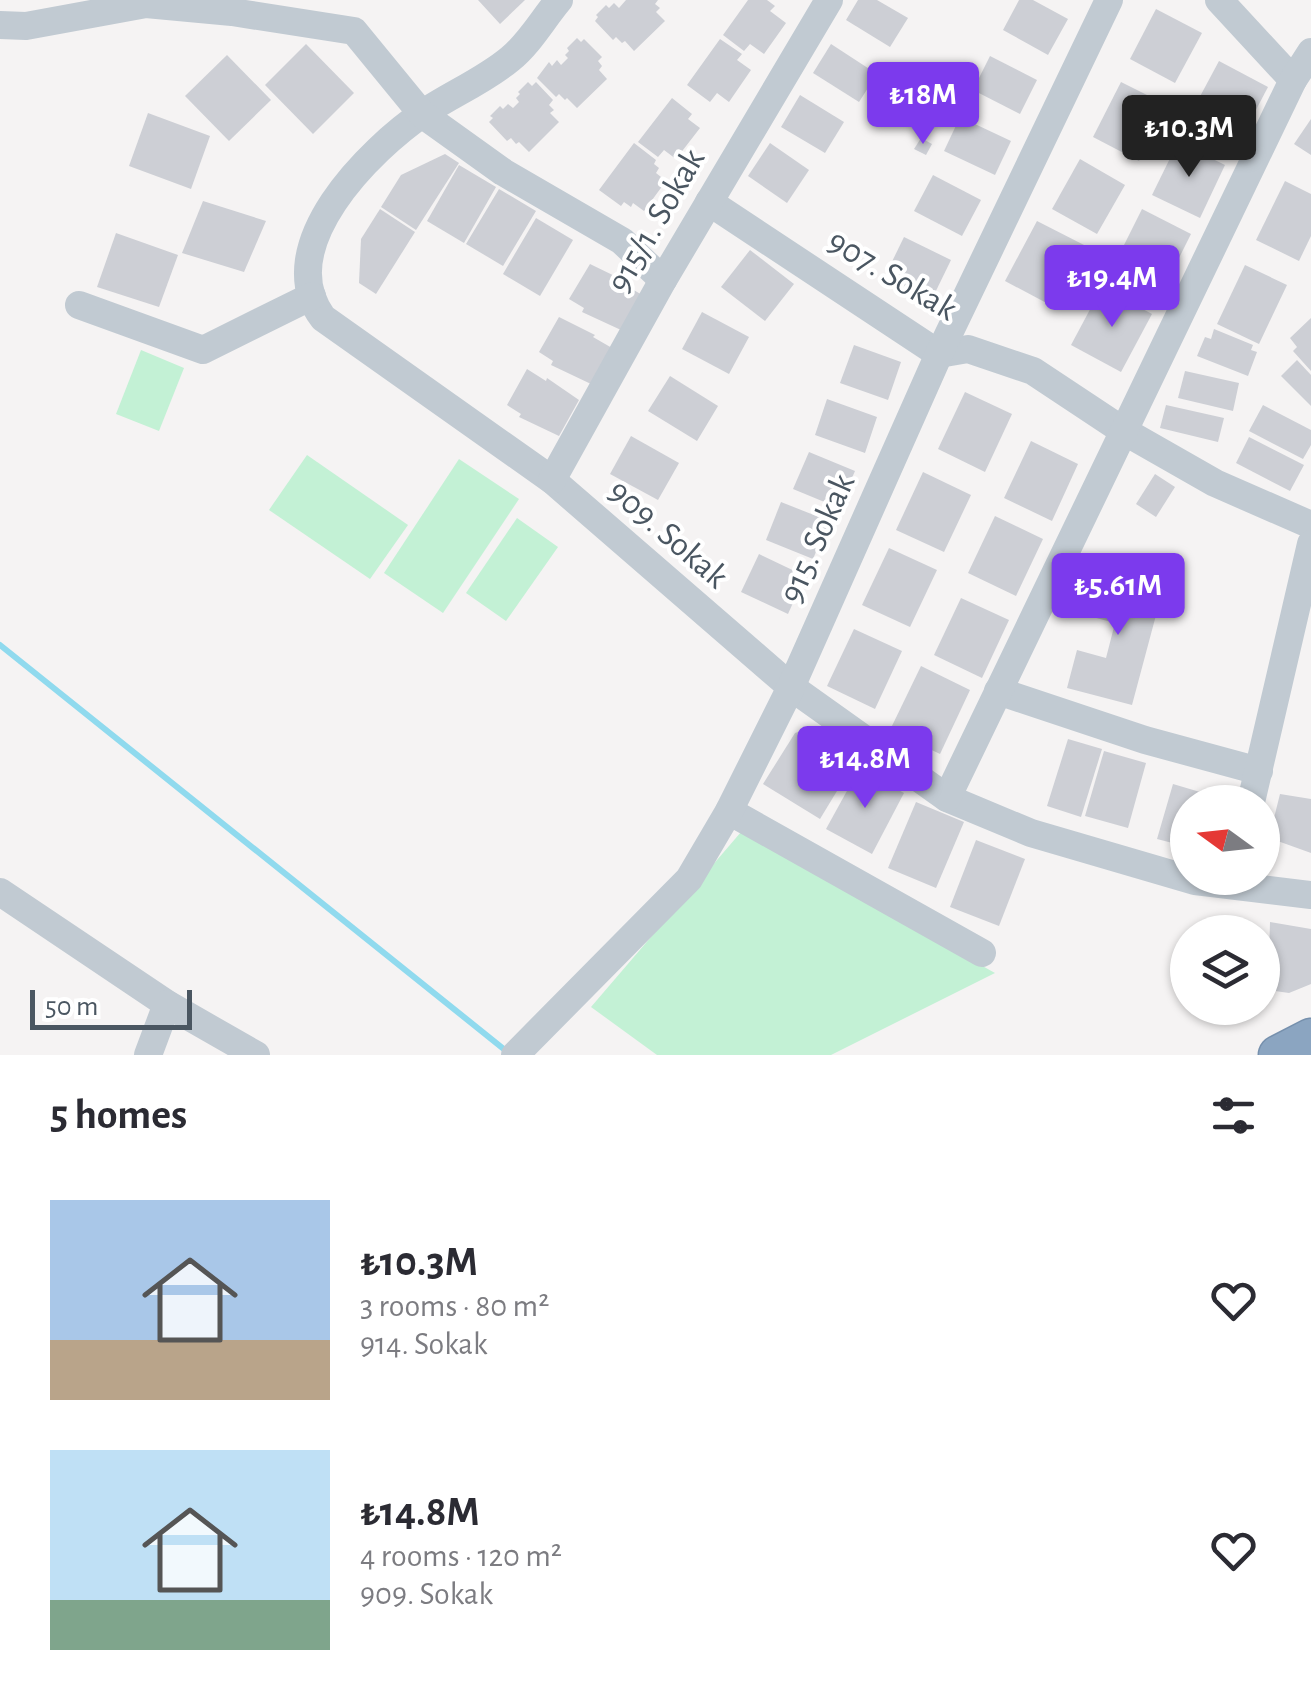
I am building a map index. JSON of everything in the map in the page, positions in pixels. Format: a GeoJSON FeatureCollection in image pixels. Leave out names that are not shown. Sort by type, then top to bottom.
{"type":"FeatureCollection","features":[{"type":"Feature","properties":{"kind":"street"},"geometry":{"type":"LineString","coordinates":[[79,305],[203,350],[318,307],[310,260],[324,219],[358,167],[422,114],[511,59],[559,0]]}},
{"type":"Feature","properties":{"kind":"street","name":"915. Sokak"},"geometry":{"type":"LineString","coordinates":[[515,1055],[689,879],[729,811],[790,688],[939,354],[1108,0]]}},
{"type":"Feature","properties":{"kind":"street"},"geometry":{"type":"LineString","coordinates":[[1219,0],[1293,80]]}},
{"type":"Feature","properties":{"kind":"street"},"geometry":{"type":"LineString","coordinates":[[0,25],[26,26],[151,2],[354,31],[422,114],[504,172],[622,241],[663,280]]}},
{"type":"Feature","properties":{"kind":"street","name":"915/1. Sokak"},"geometry":{"type":"LineString","coordinates":[[552,480],[821,3]]}},
{"type":"Feature","properties":{"kind":"street"},"geometry":{"type":"LineString","coordinates":[[947,798],[1122,430],[1293,80],[1311,52]]}},
{"type":"Feature","properties":{"kind":"street","name":"907. Sokak"},"geometry":{"type":"LineString","coordinates":[[709,202],[939,354],[968,349],[1033,371],[1122,430],[1215,483],[1311,525]]}},
{"type":"Feature","properties":{"kind":"street","name":"909. Sokak"},"geometry":{"type":"LineString","coordinates":[[318,307],[552,480],[790,688],[947,798],[1031,833],[1170,873]]}},
{"type":"Feature","properties":{"kind":"street"},"geometry":{"type":"LineString","coordinates":[[1255,785],[1311,544]]}},
{"type":"Feature","properties":{"kind":"street"},"geometry":{"type":"LineString","coordinates":[[998,691],[1146,740],[1258,771]]}},
{"type":"Feature","properties":{"kind":"street"},"geometry":{"type":"LineString","coordinates":[[729,811],[982,952]]}},
{"type":"Feature","properties":{"kind":"street","name":"909. Sokak"},"geometry":{"type":"LineString","coordinates":[[1280,890],[1311,895]]}},
{"type":"Feature","properties":{"kind":"street"},"geometry":{"type":"LineString","coordinates":[[0,892],[167,1004],[256,1055]]}},
{"type":"Feature","properties":{"kind":"street"},"geometry":{"type":"LineString","coordinates":[[148,1055],[167,1004]]}},
{"type":"Feature","properties":{"kind":"green space"},"geometry":{"type":"Polygon","coordinates":[[[141,350],[184,368],[159,431],[116,414],[141,350]]]}},
{"type":"Feature","properties":{"kind":"green space"},"geometry":{"type":"Polygon","coordinates":[[[307,455],[408,525],[370,579],[269,510],[307,455]]]}},
{"type":"Feature","properties":{"kind":"green space"},"geometry":{"type":"Polygon","coordinates":[[[459,459],[519,499],[443,613],[384,573],[459,459]]]}},
{"type":"Feature","properties":{"kind":"green space"},"geometry":{"type":"Polygon","coordinates":[[[517,518],[558,547],[506,621],[466,593],[517,518]]]}},
{"type":"Feature","properties":{"kind":"green space"},"geometry":{"type":"Polygon","coordinates":[[[741,832],[995,973],[831,1055],[657,1055],[591,1007],[741,832]]]}},
{"type":"Feature","properties":{"kind":"building"},"geometry":{"type":"Polygon","coordinates":[[[478,0],[525,0],[500,24],[478,0]]]}},
{"type":"Feature","properties":{"kind":"building"},"geometry":{"type":"Polygon","coordinates":[[[626,0],[658,0],[655,4],[660,8],[656,12],[665,21],[634,51],[625,41],[622,43],[616,37],[613,40],[595,21],[606,5],[609,8],[614,3],[619,8],[626,0]]]}},
{"type":"Feature","properties":{"kind":"building"},"geometry":{"type":"Polygon","coordinates":[[[748,0],[767,0],[775,6],[770,11],[786,23],[764,54],[750,44],[744,51],[723,35],[748,0]]]}},
{"type":"Feature","properties":{"kind":"building"},"geometry":{"type":"Polygon","coordinates":[[[858,0],[877,0],[908,18],[890,47],[846,20],[858,0]]]}},
{"type":"Feature","properties":{"kind":"building"},"geometry":{"type":"Polygon","coordinates":[[[1019,0],[1033,0],[1068,19],[1048,55],[1003,30],[1019,0]]]}},
{"type":"Feature","properties":{"kind":"building"},"geometry":{"type":"Polygon","coordinates":[[[1156,9],[1202,33],[1175,83],[1130,59],[1156,9]]]}},
{"type":"Feature","properties":{"kind":"building"},"geometry":{"type":"Polygon","coordinates":[[[577,38],[581,42],[584,39],[602,57],[599,70],[607,79],[577,108],[567,98],[559,94],[556,97],[537,78],[549,62],[552,66],[557,60],[561,65],[568,58],[567,48],[577,38]]]}},
{"type":"Feature","properties":{"kind":"building"},"geometry":{"type":"Polygon","coordinates":[[[720,39],[742,54],[737,60],[751,70],[729,102],[717,93],[710,102],[687,85],[720,39]]]}},
{"type":"Feature","properties":{"kind":"building"},"geometry":{"type":"Polygon","coordinates":[[[306,44],[354,93],[313,134],[265,85],[306,44]]]}},
{"type":"Feature","properties":{"kind":"building"},"geometry":{"type":"Polygon","coordinates":[[[831,44],[877,74],[859,102],[813,73],[831,44]]]}},
{"type":"Feature","properties":{"kind":"building"},"geometry":{"type":"Polygon","coordinates":[[[227,55],[271,100],[229,141],[185,96],[227,55]]]}},
{"type":"Feature","properties":{"kind":"building"},"geometry":{"type":"Polygon","coordinates":[[[990,56],[1037,80],[1020,114],[973,90],[990,56]]]}},
{"type":"Feature","properties":{"kind":"building"},"geometry":{"type":"Polygon","coordinates":[[[1219,61],[1268,87],[1238,144],[1189,117],[1219,61]]]}},
{"type":"Feature","properties":{"kind":"building"},"geometry":{"type":"Polygon","coordinates":[[[528,82],[532,86],[536,82],[553,100],[549,105],[554,110],[550,113],[559,122],[529,152],[511,138],[507,141],[489,122],[500,106],[503,109],[508,104],[513,108],[519,102],[518,92],[528,82]]]}},
{"type":"Feature","properties":{"kind":"building"},"geometry":{"type":"Polygon","coordinates":[[[1121,82],[1167,105],[1139,161],[1093,137],[1121,82]]]}},
{"type":"Feature","properties":{"kind":"building"},"geometry":{"type":"Polygon","coordinates":[[[800,95],[844,122],[825,153],[781,127],[800,95]]]}},
{"type":"Feature","properties":{"kind":"building"},"geometry":{"type":"Polygon","coordinates":[[[672,98],[692,114],[688,119],[700,128],[676,159],[664,150],[658,157],[638,142],[672,98]]]}},
{"type":"Feature","properties":{"kind":"building"},"geometry":{"type":"Polygon","coordinates":[[[939,109],[952,115],[948,125],[934,120],[939,109]]]}},
{"type":"Feature","properties":{"kind":"building"},"geometry":{"type":"Polygon","coordinates":[[[148,113],[210,136],[191,189],[129,166],[148,113]]]}},
{"type":"Feature","properties":{"kind":"building"},"geometry":{"type":"Polygon","coordinates":[[[960,117],[1011,141],[995,175],[944,151],[960,117]]]}},
{"type":"Feature","properties":{"kind":"building"},"geometry":{"type":"Polygon","coordinates":[[[1311,119],[1311,155],[1294,144],[1311,119]]]}},
{"type":"Feature","properties":{"kind":"building"},"geometry":{"type":"Polygon","coordinates":[[[921,138],[932,144],[926,155],[914,149],[921,138]]]}},
{"type":"Feature","properties":{"kind":"building"},"geometry":{"type":"Polygon","coordinates":[[[1178,142],[1225,165],[1200,218],[1152,195],[1178,142]]]}},
{"type":"Feature","properties":{"kind":"building"},"geometry":{"type":"Polygon","coordinates":[[[634,143],[656,160],[656,173],[666,181],[644,211],[633,203],[631,207],[624,202],[621,206],[599,190],[634,143]]]}},
{"type":"Feature","properties":{"kind":"building"},"geometry":{"type":"Polygon","coordinates":[[[770,143],[809,170],[787,203],[748,176],[770,143]]]}},
{"type":"Feature","properties":{"kind":"building"},"geometry":{"type":"Polygon","coordinates":[[[445,154],[459,163],[416,230],[381,207],[401,175],[445,154]]]}},
{"type":"Feature","properties":{"kind":"building"},"geometry":{"type":"Polygon","coordinates":[[[1080,159],[1125,185],[1097,234],[1052,209],[1080,159]]]}},
{"type":"Feature","properties":{"kind":"building"},"geometry":{"type":"Polygon","coordinates":[[[459,165],[496,187],[464,243],[427,221],[459,165]]]}},
{"type":"Feature","properties":{"kind":"building"},"geometry":{"type":"Polygon","coordinates":[[[933,175],[981,200],[962,236],[914,211],[933,175]]]}},
{"type":"Feature","properties":{"kind":"building"},"geometry":{"type":"Polygon","coordinates":[[[1285,181],[1311,194],[1311,236],[1299,261],[1256,240],[1285,181]]]}},
{"type":"Feature","properties":{"kind":"building"},"geometry":{"type":"Polygon","coordinates":[[[499,189],[536,211],[503,266],[466,244],[499,189]]]}},
{"type":"Feature","properties":{"kind":"building"},"geometry":{"type":"Polygon","coordinates":[[[203,201],[266,221],[244,272],[182,253],[203,201]]]}},
{"type":"Feature","properties":{"kind":"building"},"geometry":{"type":"Polygon","coordinates":[[[380,209],[415,232],[376,294],[359,283],[361,239],[380,209]]]}},
{"type":"Feature","properties":{"kind":"building"},"geometry":{"type":"Polygon","coordinates":[[[1142,209],[1191,234],[1159,298],[1110,273],[1142,209]]]}},
{"type":"Feature","properties":{"kind":"building"},"geometry":{"type":"Polygon","coordinates":[[[536,218],[573,240],[540,296],[503,274],[536,218]]]}},
{"type":"Feature","properties":{"kind":"building"},"geometry":{"type":"Polygon","coordinates":[[[1037,221],[1086,246],[1054,307],[1005,281],[1037,221]]]}},
{"type":"Feature","properties":{"kind":"building"},"geometry":{"type":"Polygon","coordinates":[[[116,233],[178,255],[159,307],[97,287],[116,233]]]}},
{"type":"Feature","properties":{"kind":"building"},"geometry":{"type":"Polygon","coordinates":[[[904,237],[951,260],[932,299],[885,276],[904,237]]]}},
{"type":"Feature","properties":{"kind":"building"},"geometry":{"type":"Polygon","coordinates":[[[750,250],[794,284],[765,321],[721,287],[750,250]]]}},
{"type":"Feature","properties":{"kind":"building"},"geometry":{"type":"Polygon","coordinates":[[[590,264],[625,281],[642,295],[621,330],[582,312],[584,308],[569,299],[590,264]]]}},
{"type":"Feature","properties":{"kind":"building"},"geometry":{"type":"Polygon","coordinates":[[[1245,265],[1287,285],[1259,344],[1217,324],[1245,265]]]}},
{"type":"Feature","properties":{"kind":"building"},"geometry":{"type":"Polygon","coordinates":[[[1102,287],[1152,314],[1121,372],[1071,345],[1102,287]]]}},
{"type":"Feature","properties":{"kind":"building"},"geometry":{"type":"Polygon","coordinates":[[[702,312],[749,337],[729,374],[682,349],[702,312]]]}},
{"type":"Feature","properties":{"kind":"building"},"geometry":{"type":"Polygon","coordinates":[[[559,317],[612,348],[591,384],[551,365],[553,361],[539,352],[559,317]]]}},
{"type":"Feature","properties":{"kind":"building"},"geometry":{"type":"Polygon","coordinates":[[[1311,318],[1311,371],[1293,351],[1297,347],[1290,338],[1311,318]]]}},
{"type":"Feature","properties":{"kind":"building"},"geometry":{"type":"Polygon","coordinates":[[[1214,329],[1253,345],[1251,350],[1257,352],[1248,376],[1197,356],[1205,337],[1211,339],[1214,329]]]}},
{"type":"Feature","properties":{"kind":"building"},"geometry":{"type":"Polygon","coordinates":[[[854,345],[901,362],[888,400],[840,383],[854,345]]]}},
{"type":"Feature","properties":{"kind":"building"},"geometry":{"type":"Polygon","coordinates":[[[1297,360],[1311,375],[1311,406],[1281,376],[1297,360]]]}},
{"type":"Feature","properties":{"kind":"building"},"geometry":{"type":"Polygon","coordinates":[[[527,369],[579,400],[559,436],[519,417],[521,414],[507,405],[527,369]]]}},
{"type":"Feature","properties":{"kind":"building"},"geometry":{"type":"Polygon","coordinates":[[[1185,371],[1239,383],[1233,411],[1178,398],[1185,371]]]}},
{"type":"Feature","properties":{"kind":"building"},"geometry":{"type":"Polygon","coordinates":[[[670,376],[718,406],[697,441],[648,411],[670,376]]]}},
{"type":"Feature","properties":{"kind":"building"},"geometry":{"type":"Polygon","coordinates":[[[965,392],[1012,414],[985,472],[938,449],[965,392]]]}},
{"type":"Feature","properties":{"kind":"building"},"geometry":{"type":"Polygon","coordinates":[[[827,399],[877,417],[865,453],[815,435],[827,399]]]}},
{"type":"Feature","properties":{"kind":"building"},"geometry":{"type":"Polygon","coordinates":[[[1166,405],[1224,418],[1218,442],[1160,428],[1166,405]]]}},
{"type":"Feature","properties":{"kind":"building"},"geometry":{"type":"Polygon","coordinates":[[[1263,405],[1311,430],[1311,445],[1303,459],[1249,431],[1263,405]]]}},
{"type":"Feature","properties":{"kind":"building"},"geometry":{"type":"Polygon","coordinates":[[[631,436],[679,463],[658,500],[610,474],[631,436]]]}},
{"type":"Feature","properties":{"kind":"building"},"geometry":{"type":"Polygon","coordinates":[[[1249,437],[1304,465],[1290,491],[1236,463],[1249,437]]]}},
{"type":"Feature","properties":{"kind":"building"},"geometry":{"type":"Polygon","coordinates":[[[1031,441],[1078,464],[1052,521],[1004,498],[1031,441]]]}},
{"type":"Feature","properties":{"kind":"building"},"geometry":{"type":"Polygon","coordinates":[[[809,452],[855,471],[839,508],[793,489],[809,452]]]}},
{"type":"Feature","properties":{"kind":"building"},"geometry":{"type":"Polygon","coordinates":[[[923,472],[971,495],[944,552],[896,530],[923,472]]]}},
{"type":"Feature","properties":{"kind":"building"},"geometry":{"type":"Polygon","coordinates":[[[1155,474],[1175,487],[1156,517],[1136,504],[1155,474]]]}},
{"type":"Feature","properties":{"kind":"building"},"geometry":{"type":"Polygon","coordinates":[[[781,502],[829,521],[813,559],[766,540],[781,502]]]}},
{"type":"Feature","properties":{"kind":"building"},"geometry":{"type":"Polygon","coordinates":[[[995,516],[1043,539],[1016,596],[968,573],[995,516]]]}},
{"type":"Feature","properties":{"kind":"building"},"geometry":{"type":"Polygon","coordinates":[[[889,548],[937,570],[910,627],[862,605],[889,548]]]}},
{"type":"Feature","properties":{"kind":"building"},"geometry":{"type":"Polygon","coordinates":[[[759,554],[805,576],[788,614],[741,592],[759,554]]]}},
{"type":"Feature","properties":{"kind":"building"},"geometry":{"type":"Polygon","coordinates":[[[1096,572],[1163,589],[1132,705],[1067,688],[1077,650],[1106,658],[1115,623],[1085,615],[1096,572]]]}},
{"type":"Feature","properties":{"kind":"building"},"geometry":{"type":"Polygon","coordinates":[[[961,598],[1009,620],[982,678],[934,655],[961,598]]]}},
{"type":"Feature","properties":{"kind":"building"},"geometry":{"type":"Polygon","coordinates":[[[854,629],[902,651],[875,709],[827,686],[854,629]]]}},
{"type":"Feature","properties":{"kind":"building"},"geometry":{"type":"Polygon","coordinates":[[[921,666],[970,690],[940,754],[890,730],[921,666]]]}},
{"type":"Feature","properties":{"kind":"building"},"geometry":{"type":"Polygon","coordinates":[[[808,729],[857,758],[820,819],[763,784],[795,733],[808,729]]]}},
{"type":"Feature","properties":{"kind":"building"},"geometry":{"type":"Polygon","coordinates":[[[1068,739],[1102,749],[1081,817],[1047,806],[1068,739]]]}},
{"type":"Feature","properties":{"kind":"building"},"geometry":{"type":"Polygon","coordinates":[[[1104,751],[1146,763],[1128,828],[1085,816],[1104,751]]]}},
{"type":"Feature","properties":{"kind":"building"},"geometry":{"type":"Polygon","coordinates":[[[859,769],[904,793],[872,854],[826,829],[859,769]]]}},
{"type":"Feature","properties":{"kind":"building"},"geometry":{"type":"Polygon","coordinates":[[[1170,794],[1170,842],[1157,839],[1170,794]]]}},
{"type":"Feature","properties":{"kind":"building"},"geometry":{"type":"Polygon","coordinates":[[[1280,794],[1311,799],[1311,853],[1280,842],[1280,794]]]}},
{"type":"Feature","properties":{"kind":"building"},"geometry":{"type":"Polygon","coordinates":[[[916,802],[964,822],[936,888],[888,868],[916,802]]]}},
{"type":"Feature","properties":{"kind":"building"},"geometry":{"type":"Polygon","coordinates":[[[976,840],[1025,859],[999,926],[950,907],[976,840]]]}},
{"type":"Feature","properties":{"kind":"building"},"geometry":{"type":"Polygon","coordinates":[[[1280,924],[1311,929],[1311,984],[1289,993],[1280,992],[1280,924]]]}},
{"type":"Feature","properties":{"kind":"waterway"},"geometry":{"type":"LineString","coordinates":[[0,645],[510,1054]]}}]}
